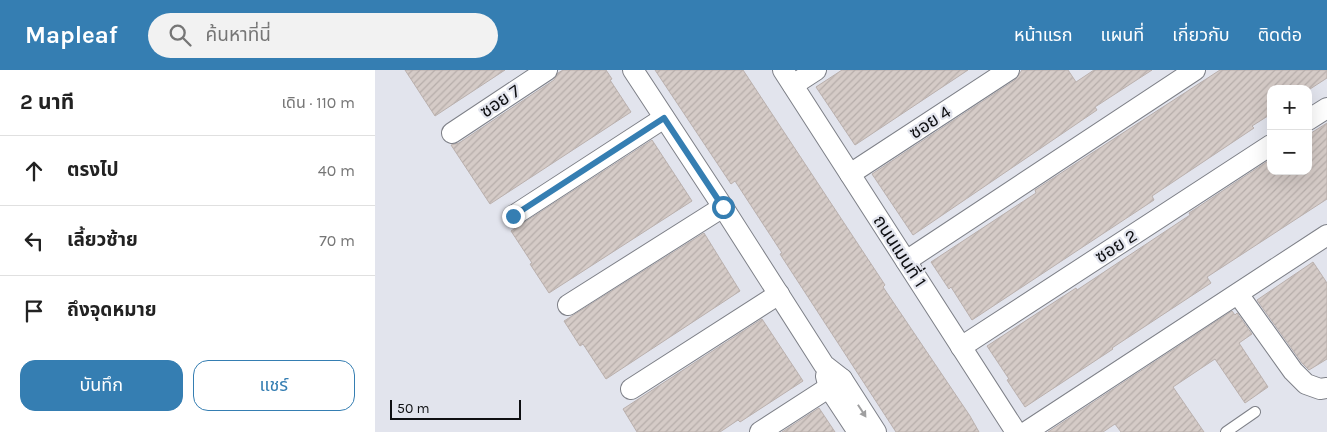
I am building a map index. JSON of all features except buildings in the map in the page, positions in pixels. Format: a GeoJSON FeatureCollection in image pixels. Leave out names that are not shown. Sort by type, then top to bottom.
{"type":"FeatureCollection","features":[{"type":"Feature","properties":{"kind":"street","name":"ซอย 7"},"geometry":{"type":"LineString","coordinates":[[452,133],[547,70]]}},
{"type":"Feature","properties":{"kind":"street"},"geometry":{"type":"LineString","coordinates":[[633,70],[824,364],[858,432]]}},
{"type":"Feature","properties":{"kind":"street"},"geometry":{"type":"LineString","coordinates":[[788,77],[815,70]]}},
{"type":"Feature","properties":{"kind":"street","name":"ซอย 4"},"geometry":{"type":"LineString","coordinates":[[850,174],[1009,70]]}},
{"type":"Feature","properties":{"kind":"street"},"geometry":{"type":"LineString","coordinates":[[906,261],[1195,70]]}},
{"type":"Feature","properties":{"kind":"street","name":"ถนนเมนที่ 1"},"geometry":{"type":"LineString","coordinates":[[788,77],[1016,432]]}},
{"type":"Feature","properties":{"kind":"street"},"geometry":{"type":"LineString","coordinates":[[1312,117],[1327,108]]}},
{"type":"Feature","properties":{"kind":"street"},"geometry":{"type":"LineString","coordinates":[[513,216],[664,118]]}},
{"type":"Feature","properties":{"kind":"street","name":"ซอย 2"},"geometry":{"type":"LineString","coordinates":[[961,346],[1267,148]]}},
{"type":"Feature","properties":{"kind":"street"},"geometry":{"type":"LineString","coordinates":[[568,305],[723,207]]}},
{"type":"Feature","properties":{"kind":"street"},"geometry":{"type":"LineString","coordinates":[[1026,432],[1327,235]]}},
{"type":"Feature","properties":{"kind":"street"},"geometry":{"type":"LineString","coordinates":[[631,389],[779,294]]}},
{"type":"Feature","properties":{"kind":"street"},"geometry":{"type":"LineString","coordinates":[[1237,294],[1293,371],[1306,384],[1320,389],[1327,388]]}},
{"type":"Feature","properties":{"kind":"street"},"geometry":{"type":"LineString","coordinates":[[760,432],[835,383]]}},
{"type":"Feature","properties":{"kind":"street"},"geometry":{"type":"LineString","coordinates":[[835,383],[877,432]]}},
{"type":"Feature","properties":{"kind":"lane"},"geometry":{"type":"LineString","coordinates":[[1226,432],[1255,412]]}},
{"type":"Feature","properties":{"kind":"route"},"geometry":{"type":"LineString","coordinates":[[513,216],[664,118],[723,207]]}}]}
